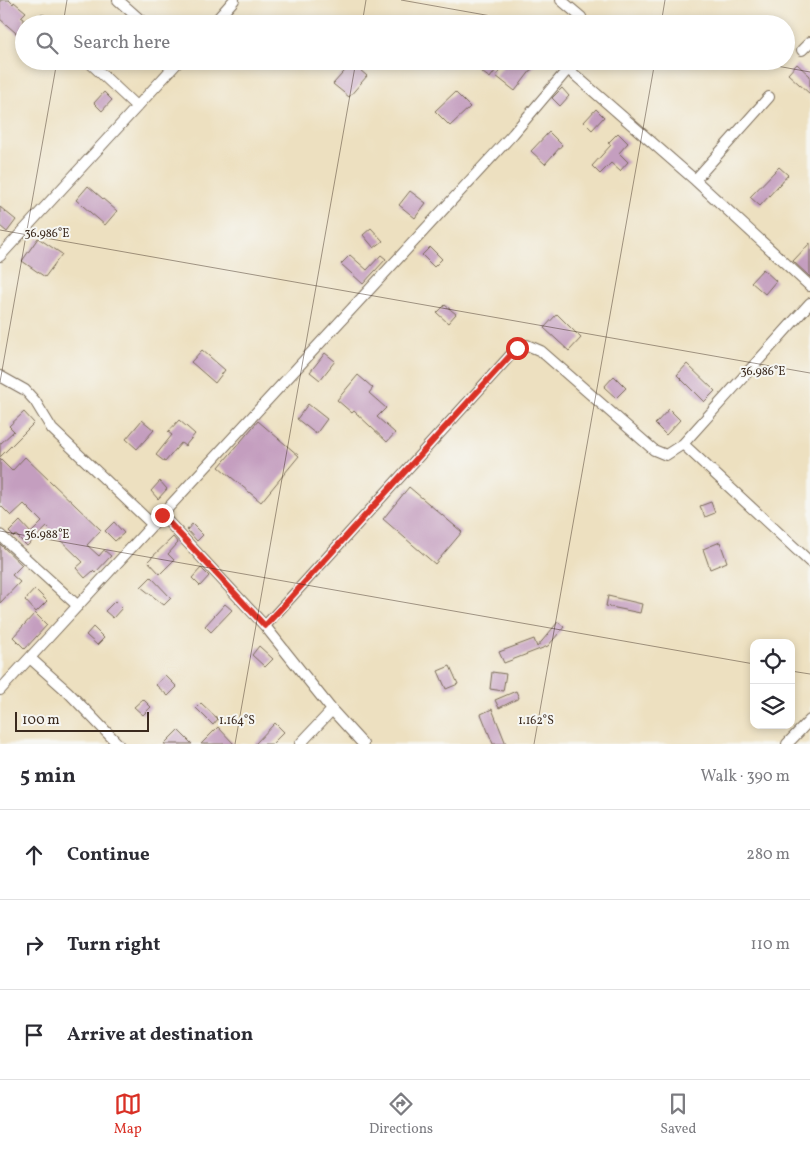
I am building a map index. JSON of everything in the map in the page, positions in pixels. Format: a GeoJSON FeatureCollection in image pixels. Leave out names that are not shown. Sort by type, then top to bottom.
{"type":"FeatureCollection","features":[{"type":"Feature","properties":{"kind":"street"},"geometry":{"type":"LineString","coordinates":[[118,0],[135,15]]}},
{"type":"Feature","properties":{"kind":"street"},"geometry":{"type":"LineString","coordinates":[[221,15],[234,0]]}},
{"type":"Feature","properties":{"kind":"street"},"geometry":{"type":"LineString","coordinates":[[561,0],[579,15]]}},
{"type":"Feature","properties":{"kind":"street"},"geometry":{"type":"LineString","coordinates":[[802,50],[810,42]]}},
{"type":"Feature","properties":{"kind":"street"},"geometry":{"type":"LineString","coordinates":[[98,70],[138,107]]}},
{"type":"Feature","properties":{"kind":"street"},"geometry":{"type":"LineString","coordinates":[[1,253],[171,70]]}},
{"type":"Feature","properties":{"kind":"street"},"geometry":{"type":"LineString","coordinates":[[0,690],[513,134],[565,70]]}},
{"type":"Feature","properties":{"kind":"street"},"geometry":{"type":"LineString","coordinates":[[574,70],[810,286]]}},
{"type":"Feature","properties":{"kind":"street"},"geometry":{"type":"LineString","coordinates":[[695,180],[769,98]]}},
{"type":"Feature","properties":{"kind":"street"},"geometry":{"type":"LineString","coordinates":[[265,626],[517,348],[522,345],[532,346],[541,351],[661,454],[669,454],[683,444],[810,303]]}},
{"type":"Feature","properties":{"kind":"street"},"geometry":{"type":"LineString","coordinates":[[0,376],[25,390],[35,401],[52,429],[153,525]]}},
{"type":"Feature","properties":{"kind":"street"},"geometry":{"type":"LineString","coordinates":[[683,444],[810,562]]}},
{"type":"Feature","properties":{"kind":"street"},"geometry":{"type":"LineString","coordinates":[[162,515],[265,626],[332,710],[363,744]]}},
{"type":"Feature","properties":{"kind":"street"},"geometry":{"type":"LineString","coordinates":[[0,535],[78,606]]}},
{"type":"Feature","properties":{"kind":"street"},"geometry":{"type":"LineString","coordinates":[[30,658],[68,692],[118,744]]}},
{"type":"Feature","properties":{"kind":"street"},"geometry":{"type":"LineString","coordinates":[[300,744],[332,710]]}},
{"type":"Feature","properties":{"kind":"street"},"geometry":{"type":"LineString","coordinates":[[787,744],[810,720]]}},
{"type":"Feature","properties":{"kind":"building"},"geometry":{"type":"Polygon","coordinates":[[[0,0],[9,0],[13,4],[14,2],[26,12],[23,15],[15,15],[15,32],[0,19],[0,0]]]}},
{"type":"Feature","properties":{"kind":"building"},"geometry":{"type":"Polygon","coordinates":[[[797,64],[810,76],[810,94],[788,74],[792,70],[795,70],[797,64]]]}},
{"type":"Feature","properties":{"kind":"building"},"geometry":{"type":"Polygon","coordinates":[[[346,70],[360,70],[367,76],[349,97],[333,84],[346,70]]]}},
{"type":"Feature","properties":{"kind":"building"},"geometry":{"type":"Polygon","coordinates":[[[479,70],[494,70],[495,71],[490,78],[479,70]]]}},
{"type":"Feature","properties":{"kind":"building"},"geometry":{"type":"Polygon","coordinates":[[[500,70],[531,70],[515,91],[496,76],[500,70]]]}},
{"type":"Feature","properties":{"kind":"building"},"geometry":{"type":"Polygon","coordinates":[[[562,88],[569,96],[560,106],[552,98],[562,88]]]}},
{"type":"Feature","properties":{"kind":"building"},"geometry":{"type":"Polygon","coordinates":[[[104,92],[112,100],[102,111],[94,103],[104,92]]]}},
{"type":"Feature","properties":{"kind":"building"},"geometry":{"type":"Polygon","coordinates":[[[455,92],[470,107],[450,126],[435,111],[455,92]]]}},
{"type":"Feature","properties":{"kind":"building"},"geometry":{"type":"Polygon","coordinates":[[[596,109],[604,117],[592,130],[584,122],[596,109]]]}},
{"type":"Feature","properties":{"kind":"building"},"geometry":{"type":"Polygon","coordinates":[[[549,132],[562,145],[545,164],[531,151],[549,132]]]}},
{"type":"Feature","properties":{"kind":"building"},"geometry":{"type":"Polygon","coordinates":[[[618,133],[628,143],[619,153],[628,162],[620,171],[611,163],[600,174],[592,166],[611,145],[608,143],[618,133]]]}},
{"type":"Feature","properties":{"kind":"building"},"geometry":{"type":"Polygon","coordinates":[[[779,167],[788,175],[760,206],[750,197],[779,167]]]}},
{"type":"Feature","properties":{"kind":"building"},"geometry":{"type":"Polygon","coordinates":[[[88,186],[117,211],[105,225],[76,200],[88,186]]]}},
{"type":"Feature","properties":{"kind":"building"},"geometry":{"type":"Polygon","coordinates":[[[410,191],[426,203],[415,218],[399,205],[410,191]]]}},
{"type":"Feature","properties":{"kind":"building"},"geometry":{"type":"Polygon","coordinates":[[[0,207],[16,220],[7,232],[0,226],[0,207]]]}},
{"type":"Feature","properties":{"kind":"building"},"geometry":{"type":"Polygon","coordinates":[[[371,228],[383,241],[374,248],[363,235],[371,228]]]}},
{"type":"Feature","properties":{"kind":"building"},"geometry":{"type":"Polygon","coordinates":[[[38,238],[62,254],[45,277],[22,261],[38,238]]]}},
{"type":"Feature","properties":{"kind":"building"},"geometry":{"type":"Polygon","coordinates":[[[810,243],[810,277],[793,261],[810,243]]]}},
{"type":"Feature","properties":{"kind":"building"},"geometry":{"type":"Polygon","coordinates":[[[430,247],[442,259],[434,267],[422,255],[430,247]]]}},
{"type":"Feature","properties":{"kind":"building"},"geometry":{"type":"Polygon","coordinates":[[[350,255],[367,270],[381,255],[386,259],[363,284],[341,264],[350,255]]]}},
{"type":"Feature","properties":{"kind":"building"},"geometry":{"type":"Polygon","coordinates":[[[763,269],[776,281],[765,294],[751,282],[763,269]]]}},
{"type":"Feature","properties":{"kind":"building"},"geometry":{"type":"Polygon","coordinates":[[[445,305],[456,314],[448,323],[437,313],[445,305]]]}},
{"type":"Feature","properties":{"kind":"building"},"geometry":{"type":"Polygon","coordinates":[[[557,314],[581,338],[569,351],[544,328],[557,314]]]}},
{"type":"Feature","properties":{"kind":"building"},"geometry":{"type":"Polygon","coordinates":[[[202,350],[225,370],[215,383],[191,362],[202,350]]]}},
{"type":"Feature","properties":{"kind":"building"},"geometry":{"type":"Polygon","coordinates":[[[325,353],[335,361],[320,380],[310,372],[325,353]]]}},
{"type":"Feature","properties":{"kind":"building"},"geometry":{"type":"Polygon","coordinates":[[[687,364],[715,391],[704,402],[677,375],[687,364]]]}},
{"type":"Feature","properties":{"kind":"building"},"geometry":{"type":"Polygon","coordinates":[[[358,375],[373,388],[369,393],[386,408],[377,417],[395,433],[387,442],[354,411],[352,413],[337,400],[358,375]]]}},
{"type":"Feature","properties":{"kind":"building"},"geometry":{"type":"Polygon","coordinates":[[[614,376],[626,388],[616,398],[604,387],[614,376]]]}},
{"type":"Feature","properties":{"kind":"building"},"geometry":{"type":"Polygon","coordinates":[[[308,404],[327,419],[316,434],[297,419],[308,404]]]}},
{"type":"Feature","properties":{"kind":"building"},"geometry":{"type":"Polygon","coordinates":[[[669,409],[680,420],[666,435],[655,424],[669,409]]]}},
{"type":"Feature","properties":{"kind":"building"},"geometry":{"type":"Polygon","coordinates":[[[24,412],[34,423],[0,457],[0,444],[14,431],[9,426],[24,412]]]}},
{"type":"Feature","properties":{"kind":"building"},"geometry":{"type":"Polygon","coordinates":[[[142,420],[154,430],[137,449],[126,439],[142,420]]]}},
{"type":"Feature","properties":{"kind":"building"},"geometry":{"type":"Polygon","coordinates":[[[179,420],[195,434],[185,446],[181,443],[165,462],[156,455],[172,435],[168,432],[179,420]]]}},
{"type":"Feature","properties":{"kind":"building"},"geometry":{"type":"Polygon","coordinates":[[[258,421],[299,456],[261,502],[219,467],[258,421]]]}},
{"type":"Feature","properties":{"kind":"building"},"geometry":{"type":"Polygon","coordinates":[[[25,457],[101,530],[87,545],[99,556],[104,550],[111,556],[95,573],[93,571],[85,578],[76,568],[83,562],[47,527],[27,546],[16,535],[14,537],[9,532],[20,521],[31,533],[42,522],[24,504],[11,516],[0,505],[0,459],[12,471],[25,457]]]}},
{"type":"Feature","properties":{"kind":"building"},"geometry":{"type":"Polygon","coordinates":[[[160,481],[167,489],[158,499],[151,491],[160,481]]]}},
{"type":"Feature","properties":{"kind":"building"},"geometry":{"type":"Polygon","coordinates":[[[409,487],[462,532],[435,564],[383,519],[409,487]]]}},
{"type":"Feature","properties":{"kind":"building"},"geometry":{"type":"Polygon","coordinates":[[[711,502],[715,513],[705,517],[700,506],[711,502]]]}},
{"type":"Feature","properties":{"kind":"building"},"geometry":{"type":"Polygon","coordinates":[[[114,522],[124,533],[115,541],[105,531],[114,522]]]}},
{"type":"Feature","properties":{"kind":"building"},"geometry":{"type":"Polygon","coordinates":[[[192,524],[203,535],[197,541],[187,530],[192,524]]]}},
{"type":"Feature","properties":{"kind":"building"},"geometry":{"type":"Polygon","coordinates":[[[173,537],[178,543],[168,554],[174,560],[160,574],[148,561],[173,537]]]}},
{"type":"Feature","properties":{"kind":"building"},"geometry":{"type":"Polygon","coordinates":[[[720,542],[727,562],[710,569],[703,549],[720,542]]]}},
{"type":"Feature","properties":{"kind":"building"},"geometry":{"type":"Polygon","coordinates":[[[0,544],[22,565],[12,575],[20,582],[0,603],[0,544]]]}},
{"type":"Feature","properties":{"kind":"building"},"geometry":{"type":"Polygon","coordinates":[[[201,568],[209,576],[200,586],[192,578],[201,568]]]}},
{"type":"Feature","properties":{"kind":"building"},"geometry":{"type":"Polygon","coordinates":[[[151,577],[171,598],[164,605],[141,587],[151,577]]]}},
{"type":"Feature","properties":{"kind":"building"},"geometry":{"type":"Polygon","coordinates":[[[35,589],[47,601],[36,612],[25,600],[35,589]]]}},
{"type":"Feature","properties":{"kind":"building"},"geometry":{"type":"Polygon","coordinates":[[[608,596],[642,604],[640,613],[606,606],[608,596]]]}},
{"type":"Feature","properties":{"kind":"building"},"geometry":{"type":"Polygon","coordinates":[[[115,601],[122,608],[113,618],[105,611],[115,601]]]}},
{"type":"Feature","properties":{"kind":"building"},"geometry":{"type":"Polygon","coordinates":[[[225,604],[232,610],[211,632],[205,626],[225,604]]]}},
{"type":"Feature","properties":{"kind":"building"},"geometry":{"type":"Polygon","coordinates":[[[35,613],[47,625],[25,649],[13,637],[35,613]]]}},
{"type":"Feature","properties":{"kind":"building"},"geometry":{"type":"Polygon","coordinates":[[[558,622],[564,627],[548,646],[504,663],[499,652],[534,639],[537,647],[558,622]]]}},
{"type":"Feature","properties":{"kind":"building"},"geometry":{"type":"Polygon","coordinates":[[[93,627],[104,638],[97,645],[86,635],[93,627]]]}},
{"type":"Feature","properties":{"kind":"building"},"geometry":{"type":"Polygon","coordinates":[[[259,646],[273,659],[265,667],[252,655],[259,646]]]}},
{"type":"Feature","properties":{"kind":"building"},"geometry":{"type":"Polygon","coordinates":[[[450,666],[458,684],[446,689],[438,671],[450,666]]]}},
{"type":"Feature","properties":{"kind":"building"},"geometry":{"type":"Polygon","coordinates":[[[492,672],[506,674],[503,691],[490,689],[492,672]]]}},
{"type":"Feature","properties":{"kind":"building"},"geometry":{"type":"Polygon","coordinates":[[[165,675],[177,687],[168,696],[156,685],[165,675]]]}},
{"type":"Feature","properties":{"kind":"building"},"geometry":{"type":"Polygon","coordinates":[[[516,691],[519,698],[499,708],[495,700],[516,691]]]}},
{"type":"Feature","properties":{"kind":"building"},"geometry":{"type":"Polygon","coordinates":[[[143,699],[151,707],[143,715],[134,707],[143,699]]]}},
{"type":"Feature","properties":{"kind":"building"},"geometry":{"type":"Polygon","coordinates":[[[201,703],[218,719],[213,725],[196,708],[201,703]]]}},
{"type":"Feature","properties":{"kind":"building"},"geometry":{"type":"Polygon","coordinates":[[[492,709],[506,744],[493,744],[481,714],[492,709]]]}},
{"type":"Feature","properties":{"kind":"building"},"geometry":{"type":"Polygon","coordinates":[[[275,723],[284,732],[272,744],[255,744],[275,723]]]}},
{"type":"Feature","properties":{"kind":"building"},"geometry":{"type":"Polygon","coordinates":[[[218,727],[234,744],[201,744],[218,727]]]}},
{"type":"Feature","properties":{"kind":"building"},"geometry":{"type":"Polygon","coordinates":[[[178,730],[192,744],[164,744],[178,730]]]}},
{"type":"Feature","properties":{"kind":"route"},"geometry":{"type":"LineString","coordinates":[[162,515],[265,626],[517,348]]}}]}
